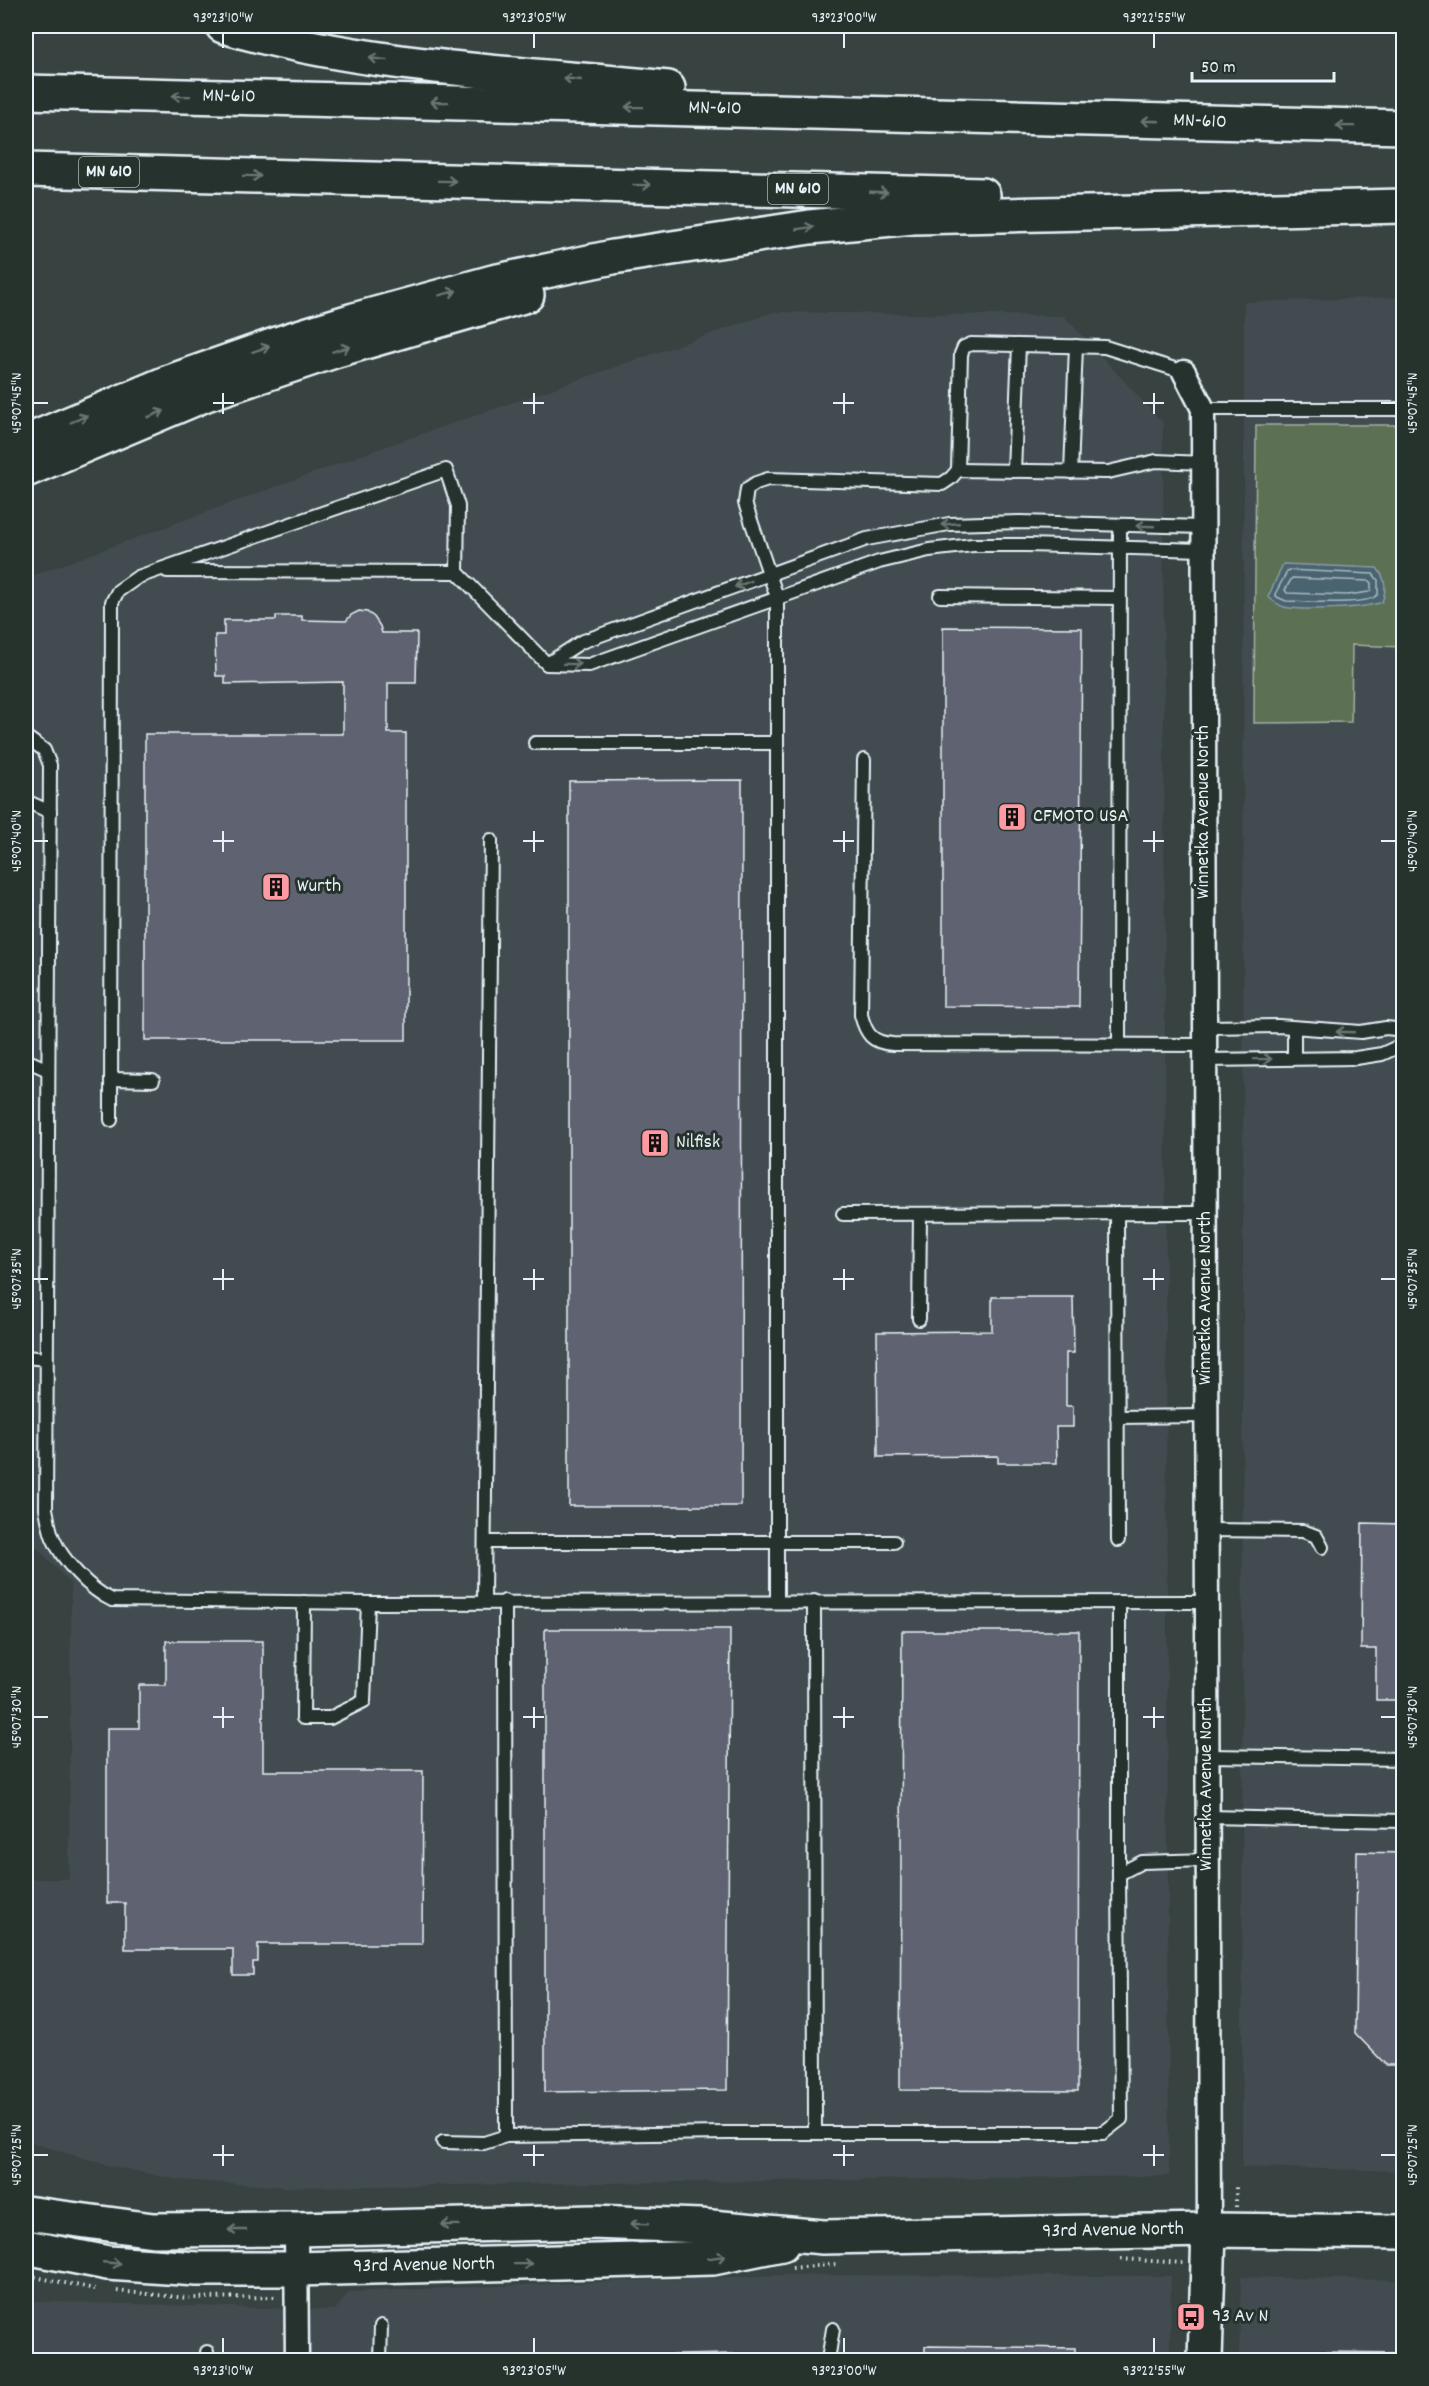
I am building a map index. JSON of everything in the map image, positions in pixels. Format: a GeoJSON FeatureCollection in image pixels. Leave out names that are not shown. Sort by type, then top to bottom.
{"type":"FeatureCollection","features":[{"type":"Feature","properties":{"kind":"main road"},"geometry":{"type":"LineString","coordinates":[[223,26],[318,49],[377,59],[700,91],[821,98],[944,115]]}},
{"type":"Feature","properties":{"kind":"main road","name":"MN-610"},"geometry":{"type":"LineString","coordinates":[[26,92],[1404,127]]}},
{"type":"Feature","properties":{"kind":"main road","name":"MN 610"},"geometry":{"type":"LineString","coordinates":[[26,170],[1404,206]]}},
{"type":"Feature","properties":{"kind":"main road"},"geometry":{"type":"LineString","coordinates":[[26,442],[169,382],[332,326],[493,282],[602,259],[820,226],[913,218],[1404,206]]}},
{"type":"Feature","properties":{"kind":"main road"},"geometry":{"type":"LineString","coordinates":[[26,470],[206,394],[334,351],[557,286],[760,236]]}},
{"type":"Feature","properties":{"kind":"main road","name":"93rd Avenue North"},"geometry":{"type":"LineString","coordinates":[[26,2213],[153,2230],[592,2222],[700,2226],[823,2237],[1209,2230],[1404,2232]]}},
{"type":"Feature","properties":{"kind":"main road"},"geometry":{"type":"LineString","coordinates":[[1205,2361],[1209,2230]]}},
{"type":"Feature","properties":{"kind":"main road","name":"93rd Avenue North"},"geometry":{"type":"LineString","coordinates":[[26,2247],[108,2263],[197,2269],[296,2269],[713,2258],[823,2237]]}},
{"type":"Feature","properties":{"kind":"street","name":"Winnetka Avenue North"},"geometry":{"type":"LineString","coordinates":[[1184,372],[1203,409],[1209,2230]]}},
{"type":"Feature","properties":{"kind":"street"},"geometry":{"type":"LineString","coordinates":[[296,2229],[297,2361]]}},
{"type":"Feature","properties":{"kind":"lane"},"geometry":{"type":"LineString","coordinates":[[777,1601],[777,597],[746,503],[747,489],[768,479],[942,484],[958,470],[961,354],[964,347],[971,344],[1105,347],[1121,350],[1184,372]]}},
{"type":"Feature","properties":{"kind":"lane"},"geometry":{"type":"LineString","coordinates":[[1014,471],[1019,345]]}},
{"type":"Feature","properties":{"kind":"lane"},"geometry":{"type":"LineString","coordinates":[[1071,472],[1076,346]]}},
{"type":"Feature","properties":{"kind":"lane"},"geometry":{"type":"LineString","coordinates":[[1203,409],[1404,409]]}},
{"type":"Feature","properties":{"kind":"lane"},"geometry":{"type":"LineString","coordinates":[[958,470],[1108,472],[1156,461],[1203,462]]}},
{"type":"Feature","properties":{"kind":"lane"},"geometry":{"type":"LineString","coordinates":[[111,1120],[112,602],[118,591],[138,577],[446,470],[458,506],[457,572]]}},
{"type":"Feature","properties":{"kind":"lane"},"geometry":{"type":"LineString","coordinates":[[548,664],[581,642],[867,539],[949,524],[1020,522],[1203,528]]}},
{"type":"Feature","properties":{"kind":"lane"},"geometry":{"type":"LineString","coordinates":[[1119,1043],[1120,525]]}},
{"type":"Feature","properties":{"kind":"lane"},"geometry":{"type":"LineString","coordinates":[[157,571],[457,572],[548,664],[589,665],[879,562],[928,550],[973,545],[1203,550]]}},
{"type":"Feature","properties":{"kind":"lane"},"geometry":{"type":"LineString","coordinates":[[940,596],[1119,598]]}},
{"type":"Feature","properties":{"kind":"lane"},"geometry":{"type":"LineString","coordinates":[[26,737],[44,750],[50,765],[46,1509],[53,1538],[76,1571],[96,1593],[112,1600],[368,1603],[484,1601],[1207,1602]]}},
{"type":"Feature","properties":{"kind":"lane"},"geometry":{"type":"LineString","coordinates":[[535,743],[777,743]]}},
{"type":"Feature","properties":{"kind":"lane"},"geometry":{"type":"LineString","coordinates":[[864,760],[861,1015],[866,1033],[879,1043],[1205,1044],[1294,1058],[1356,1058],[1382,1054],[1404,1044]]}},
{"type":"Feature","properties":{"kind":"lane"},"geometry":{"type":"LineString","coordinates":[[26,801],[50,812]]}},
{"type":"Feature","properties":{"kind":"lane"},"geometry":{"type":"LineString","coordinates":[[484,1601],[491,840]]}},
{"type":"Feature","properties":{"kind":"lane"},"geometry":{"type":"LineString","coordinates":[[1294,1028],[1294,1058]]}},
{"type":"Feature","properties":{"kind":"lane"},"geometry":{"type":"LineString","coordinates":[[1205,1044],[1294,1028],[1362,1032],[1386,1028],[1404,1030]]}},
{"type":"Feature","properties":{"kind":"lane"},"geometry":{"type":"LineString","coordinates":[[26,1060],[48,1070]]}},
{"type":"Feature","properties":{"kind":"lane"},"geometry":{"type":"LineString","coordinates":[[111,1079],[153,1080]]}},
{"type":"Feature","properties":{"kind":"lane"},"geometry":{"type":"LineString","coordinates":[[1117,1213],[1118,1540]]}},
{"type":"Feature","properties":{"kind":"lane"},"geometry":{"type":"LineString","coordinates":[[843,1214],[1205,1213]]}},
{"type":"Feature","properties":{"kind":"lane"},"geometry":{"type":"LineString","coordinates":[[919,1319],[920,1214]]}},
{"type":"Feature","properties":{"kind":"lane"},"geometry":{"type":"LineString","coordinates":[[26,1357],[46,1359]]}},
{"type":"Feature","properties":{"kind":"lane"},"geometry":{"type":"LineString","coordinates":[[1117,1417],[1206,1416]]}},
{"type":"Feature","properties":{"kind":"lane"},"geometry":{"type":"LineString","coordinates":[[1206,1530],[1303,1531],[1316,1536],[1322,1547]]}},
{"type":"Feature","properties":{"kind":"lane"},"geometry":{"type":"LineString","coordinates":[[485,1542],[894,1542]]}},
{"type":"Feature","properties":{"kind":"lane"},"geometry":{"type":"LineString","coordinates":[[505,1601],[506,2136]]}},
{"type":"Feature","properties":{"kind":"lane"},"geometry":{"type":"LineString","coordinates":[[814,1601],[815,2133]]}},
{"type":"Feature","properties":{"kind":"lane"},"geometry":{"type":"LineString","coordinates":[[304,1602],[303,1718],[330,1718],[364,1701],[368,1603]]}},
{"type":"Feature","properties":{"kind":"lane"},"geometry":{"type":"LineString","coordinates":[[443,2142],[484,2143],[506,2136],[1103,2133],[1121,2119],[1119,1602]]}},
{"type":"Feature","properties":{"kind":"lane"},"geometry":{"type":"LineString","coordinates":[[1207,1756],[1404,1759]]}},
{"type":"Feature","properties":{"kind":"lane"},"geometry":{"type":"LineString","coordinates":[[1207,1817],[1404,1821]]}},
{"type":"Feature","properties":{"kind":"lane"},"geometry":{"type":"LineString","coordinates":[[1119,1874],[1142,1862],[1208,1860]]}},
{"type":"Feature","properties":{"kind":"lane"},"geometry":{"type":"LineString","coordinates":[[380,2361],[381,2326]]}},
{"type":"Feature","properties":{"kind":"lane"},"geometry":{"type":"LineString","coordinates":[[828,2361],[833,2329]]}},
{"type":"Feature","properties":{"kind":"shaded area"},"geometry":{"type":"Polygon","coordinates":[[[1403,297],[1403,2171],[1242,2167],[1244,302],[1403,297]]]}},
{"type":"Feature","properties":{"kind":"shaded area"},"geometry":{"type":"Polygon","coordinates":[[[774,312],[1064,316],[1163,423],[1169,2176],[287,2187],[179,2180],[107,2165],[26,2141],[26,1879],[69,1879],[71,1584],[26,1536],[26,578],[384,447],[774,312]]]}},
{"type":"Feature","properties":{"kind":"shaded area"},"geometry":{"type":"Polygon","coordinates":[[[782,2275],[1171,2276],[1170,2360],[26,2360],[26,2301],[335,2310],[349,2292],[782,2275]]]}},
{"type":"Feature","properties":{"kind":"shaded area"},"geometry":{"type":"Polygon","coordinates":[[[1241,2277],[1403,2280],[1403,2360],[1239,2360],[1241,2277]]]}},
{"type":"Feature","properties":{"kind":"green space"},"geometry":{"type":"Polygon","coordinates":[[[1256,425],[1403,425],[1403,647],[1352,645],[1351,722],[1254,723],[1256,425]]]}},
{"type":"Feature","properties":{"kind":"water"},"geometry":{"type":"Polygon","coordinates":[[[1283,564],[1377,568],[1385,584],[1382,602],[1333,609],[1282,606],[1268,597],[1283,564]]]}},
{"type":"Feature","properties":{"kind":"building","name":"Wurth"},"geometry":{"type":"Polygon","coordinates":[[[359,611],[367,612],[374,617],[382,633],[417,633],[416,683],[388,683],[388,733],[406,733],[406,1040],[145,1040],[145,734],[343,734],[343,682],[225,684],[225,676],[216,676],[215,635],[224,635],[224,620],[276,620],[276,616],[302,616],[302,620],[346,621],[359,611]]]}},
{"type":"Feature","properties":{"kind":"building","name":"CFMOTO USA"},"geometry":{"type":"Polygon","coordinates":[[[943,627],[1082,628],[1079,1007],[943,1006],[943,627]]]}},
{"type":"Feature","properties":{"kind":"building","name":"Nilfisk"},"geometry":{"type":"Polygon","coordinates":[[[742,780],[741,1506],[569,1506],[569,781],[742,780]]]}},
{"type":"Feature","properties":{"kind":"building"},"geometry":{"type":"Polygon","coordinates":[[[992,1297],[1073,1297],[1074,1353],[1066,1353],[1066,1406],[1073,1406],[1073,1427],[1056,1427],[1057,1463],[998,1463],[998,1456],[878,1457],[877,1332],[992,1331],[992,1297]]]}},
{"type":"Feature","properties":{"kind":"building"},"geometry":{"type":"Polygon","coordinates":[[[1362,1523],[1404,1524],[1404,1700],[1376,1700],[1376,1649],[1361,1649],[1362,1523]]]}},
{"type":"Feature","properties":{"kind":"building"},"geometry":{"type":"Polygon","coordinates":[[[545,1629],[730,1629],[727,2090],[545,2092],[545,1629]]]}},
{"type":"Feature","properties":{"kind":"building"},"geometry":{"type":"Polygon","coordinates":[[[902,1631],[1079,1631],[1078,2091],[900,2090],[902,1631]]]}},
{"type":"Feature","properties":{"kind":"building"},"geometry":{"type":"Polygon","coordinates":[[[166,1641],[263,1641],[263,1771],[423,1771],[422,1944],[258,1944],[258,1962],[253,1962],[253,1975],[233,1975],[233,1949],[125,1949],[125,1903],[107,1903],[107,1728],[139,1728],[139,1685],[166,1685],[166,1641]]]}},
{"type":"Feature","properties":{"kind":"building"},"geometry":{"type":"Polygon","coordinates":[[[1357,1852],[1404,1853],[1404,2065],[1386,2065],[1355,2033],[1357,1852]]]}},
{"type":"Feature","properties":{"kind":"building"},"geometry":{"type":"Polygon","coordinates":[[[925,2346],[1075,2348],[1075,2360],[925,2360],[925,2346]]]}},
{"type":"Feature","properties":{"kind":"building"},"geometry":{"type":"Polygon","coordinates":[[[1320,2352],[1404,2353],[1404,2360],[1319,2360],[1320,2352]]]}},
{"type":"Feature","properties":{"kind":"building"},"geometry":{"type":"Polygon","coordinates":[[[733,2354],[734,2360],[400,2360],[733,2354]]]}},
{"type":"Feature","properties":{"kind":"place","name":"CFMOTO USA"},"geometry":{"type":"Point","coordinates":[1012,817]}},
{"type":"Feature","properties":{"kind":"place","name":"Wurth"},"geometry":{"type":"Point","coordinates":[276,887]}},
{"type":"Feature","properties":{"kind":"place","name":"Nilfisk"},"geometry":{"type":"Point","coordinates":[655,1143]}},
{"type":"Feature","properties":{"kind":"place","name":"93 Av N"},"geometry":{"type":"Point","coordinates":[1191,2317]}}]}
